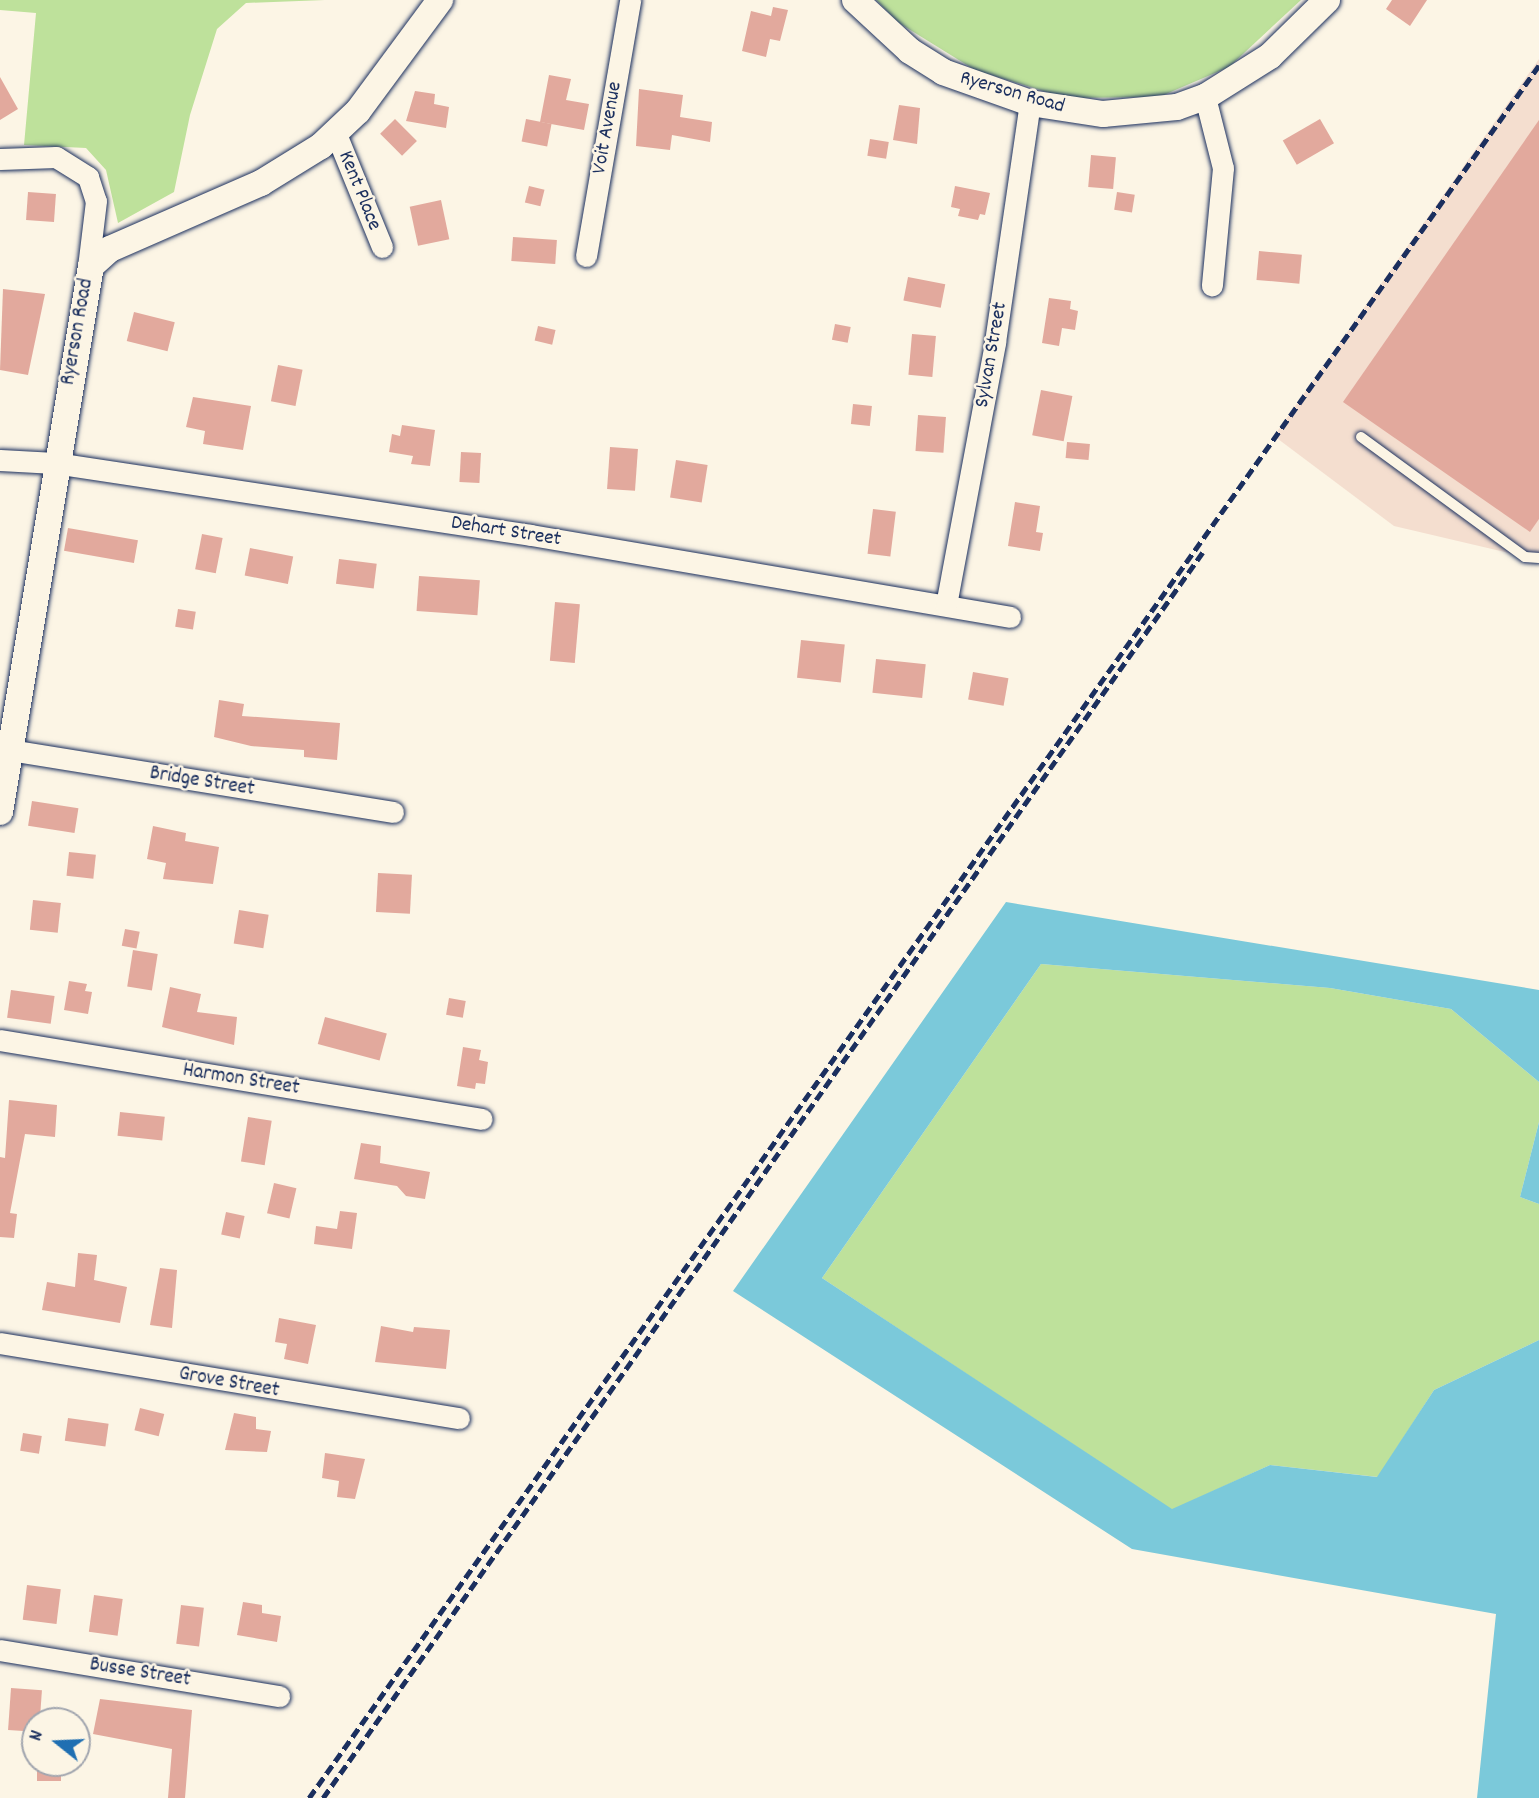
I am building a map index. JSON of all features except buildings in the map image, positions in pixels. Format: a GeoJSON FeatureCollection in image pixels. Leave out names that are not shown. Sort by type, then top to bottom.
{"type":"FeatureCollection","features":[{"type":"Feature","properties":{"kind":"street","name":"Ryerson Road"},"geometry":{"type":"LineString","coordinates":[[0,812],[5,750],[87,275],[110,249],[271,178],[336,134],[440,0]]}},
{"type":"Feature","properties":{"kind":"street","name":"Voit Avenue"},"geometry":{"type":"LineString","coordinates":[[586,256],[629,0]]}},
{"type":"Feature","properties":{"kind":"street","name":"Ryerson Road"},"geometry":{"type":"LineString","coordinates":[[855,0],[900,43],[943,72],[1030,103],[1104,114],[1177,107],[1205,97],[1270,56],[1327,0]]}},
{"type":"Feature","properties":{"kind":"street"},"geometry":{"type":"LineString","coordinates":[[1205,97],[1223,168],[1212,285]]}},
{"type":"Feature","properties":{"kind":"street","name":"Sylvan Street"},"geometry":{"type":"LineString","coordinates":[[946,605],[995,342],[1030,103]]}},
{"type":"Feature","properties":{"kind":"street","name":"Kent Place"},"geometry":{"type":"LineString","coordinates":[[336,134],[383,247]]}},
{"type":"Feature","properties":{"kind":"street"},"geometry":{"type":"LineString","coordinates":[[0,159],[56,157],[88,177],[96,201],[87,275]]}},
{"type":"Feature","properties":{"kind":"street","name":"Dehart Street"},"geometry":{"type":"LineString","coordinates":[[0,460],[55,463],[531,535],[1010,617]]}},
{"type":"Feature","properties":{"kind":"street","name":"Bridge Street"},"geometry":{"type":"LineString","coordinates":[[5,750],[393,812]]}},
{"type":"Feature","properties":{"kind":"street","name":"Harmon Street"},"geometry":{"type":"LineString","coordinates":[[0,1040],[482,1119]]}},
{"type":"Feature","properties":{"kind":"street","name":"Grove Street"},"geometry":{"type":"LineString","coordinates":[[0,1343],[459,1418]]}},
{"type":"Feature","properties":{"kind":"street","name":"Busse Street"},"geometry":{"type":"LineString","coordinates":[[0,1650],[279,1696]]}},
{"type":"Feature","properties":{"kind":"lane"},"geometry":{"type":"LineString","coordinates":[[1361,437],[1525,557],[1539,558]]}},
{"type":"Feature","properties":{"kind":"shaded area"},"geometry":{"type":"Polygon","coordinates":[[[1539,59],[1539,560],[1394,526],[1274,436],[1539,59]]]}},
{"type":"Feature","properties":{"kind":"green space"},"geometry":{"type":"Polygon","coordinates":[[[0,0],[325,0],[246,3],[217,29],[190,115],[174,192],[118,223],[106,170],[86,148],[24,145],[36,13],[0,10],[0,0]]]}},
{"type":"Feature","properties":{"kind":"green space"},"geometry":{"type":"Polygon","coordinates":[[[876,0],[1301,0],[1229,67],[1159,97],[1066,98],[975,70],[899,23],[876,0]]]}},
{"type":"Feature","properties":{"kind":"green space"},"geometry":{"type":"Polygon","coordinates":[[[1041,964],[1330,988],[1451,1009],[1539,1082],[1539,1122],[1520,1197],[1539,1204],[1539,1340],[1434,1390],[1378,1477],[1270,1465],[1172,1510],[822,1278],[1041,964]]]}},
{"type":"Feature","properties":{"kind":"water"},"geometry":{"type":"Polygon","coordinates":[[[1006,902],[1539,990],[1539,1082],[1451,1009],[1330,988],[1041,964],[822,1278],[1172,1509],[1270,1465],[1377,1477],[1434,1390],[1539,1340],[1539,1798],[1477,1798],[1496,1614],[1132,1549],[733,1291],[1006,902]]]}},
{"type":"Feature","properties":{"kind":"water"},"geometry":{"type":"Polygon","coordinates":[[[1539,1122],[1539,1204],[1520,1197],[1539,1122]]]}},
{"type":"Feature","properties":{"kind":"railway"},"geometry":{"type":"LineString","coordinates":[[309,1798],[1539,65]]}},
{"type":"Feature","properties":{"kind":"railway"},"geometry":{"type":"LineString","coordinates":[[323,1798],[1203,552]]}}]}
